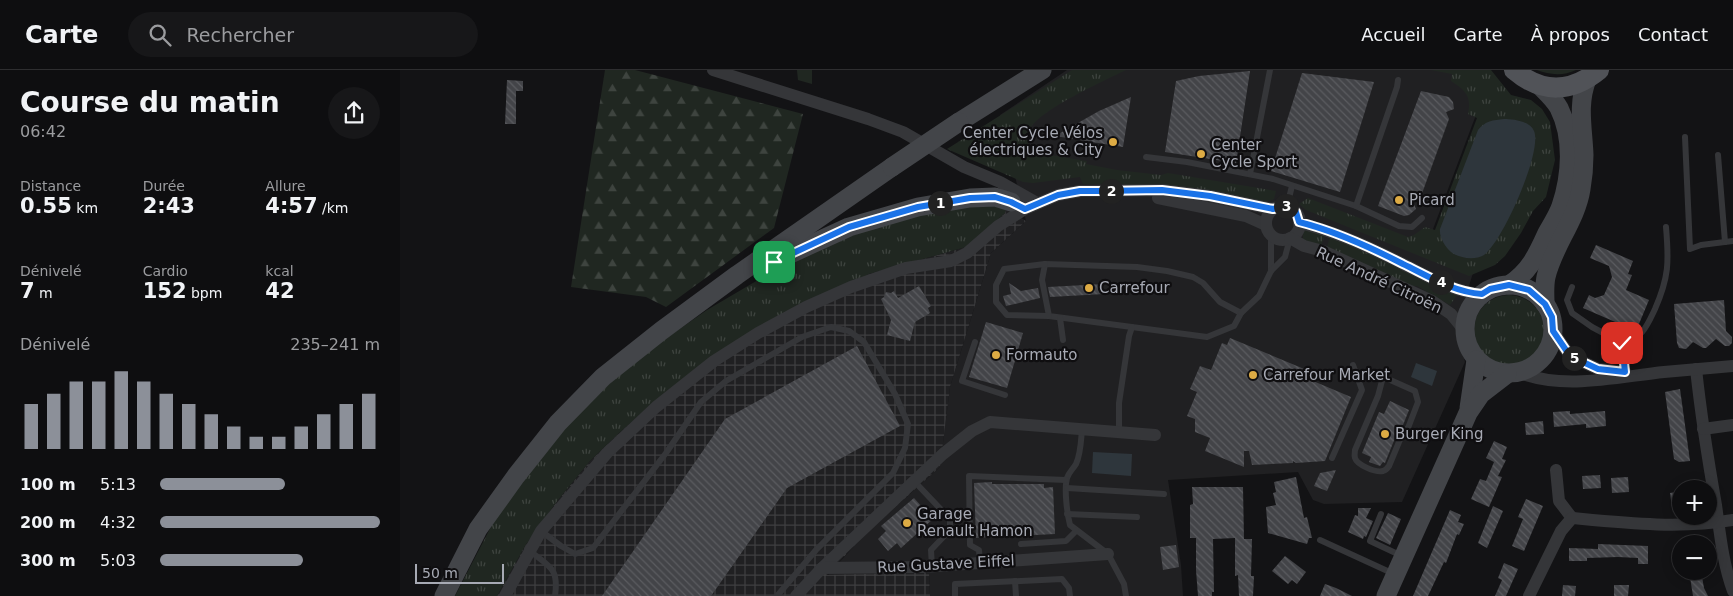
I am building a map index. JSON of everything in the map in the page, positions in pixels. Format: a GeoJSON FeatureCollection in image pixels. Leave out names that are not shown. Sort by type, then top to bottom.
{"type":"FeatureCollection","features":[{"type":"Feature","properties":{"kind":"main road"},"geometry":{"type":"LineString","coordinates":[[444,596],[478,529],[516,476],[558,423],[603,377],[737,275],[892,167],[1042,70]]}},
{"type":"Feature","properties":{"kind":"main road"},"geometry":{"type":"LineString","coordinates":[[1514,70],[1526,79],[1551,88],[1564,87],[1593,75]]}},
{"type":"Feature","properties":{"kind":"main road"},"geometry":{"type":"LineString","coordinates":[[1545,304],[1545,279],[1548,266],[1574,213],[1581,191],[1584,154],[1580,103],[1582,91],[1593,75]]}},
{"type":"Feature","properties":{"kind":"main road"},"geometry":{"type":"LineString","coordinates":[[1513,373],[1490,370],[1476,360],[1468,346],[1464,330],[1468,310],[1482,294],[1490,289],[1509,285],[1526,272],[1539,252],[1560,208],[1570,167],[1568,139],[1559,108],[1539,85]]}},
{"type":"Feature","properties":{"kind":"main road"},"geometry":{"type":"LineString","coordinates":[[737,275],[774,262],[849,227],[918,207],[970,198],[995,197],[1018,205]]}},
{"type":"Feature","properties":{"kind":"main road"},"geometry":{"type":"LineString","coordinates":[[1386,596],[1468,413],[1480,394],[1513,373],[1537,364],[1552,340],[1552,317],[1545,304],[1529,290],[1509,285]]}},
{"type":"Feature","properties":{"kind":"main road"},"geometry":{"type":"LineString","coordinates":[[1468,413],[1476,360]]}},
{"type":"Feature","properties":{"kind":"street"},"geometry":{"type":"LineString","coordinates":[[713,70],[903,132],[964,167],[1000,182],[1037,203]]}},
{"type":"Feature","properties":{"kind":"street"},"geometry":{"type":"LineString","coordinates":[[1000,182],[1018,205]]}},
{"type":"Feature","properties":{"kind":"street"},"geometry":{"type":"LineString","coordinates":[[505,596],[541,531],[607,453],[656,407],[714,361],[806,307],[851,286],[906,268],[951,260],[967,253],[998,226],[1018,205],[1037,203],[1058,195],[1080,191],[1162,190],[1210,196],[1273,209],[1287,206],[1296,212],[1299,222],[1297,231],[1290,238],[1280,239],[1246,216],[1126,191]]}},
{"type":"Feature","properties":{"kind":"street"},"geometry":{"type":"LineString","coordinates":[[1269,230],[1267,216],[1273,209]]}},
{"type":"Feature","properties":{"kind":"street","name":"Rue André Citroën"},"geometry":{"type":"LineString","coordinates":[[1299,222],[1329,231],[1362,245],[1445,284],[1461,290],[1482,294]]}},
{"type":"Feature","properties":{"kind":"street","name":"Rue André Citroën"},"geometry":{"type":"LineString","coordinates":[[1290,238],[1304,246],[1323,251],[1432,301],[1451,314],[1464,330]]}},
{"type":"Feature","properties":{"kind":"street"},"geometry":{"type":"LineString","coordinates":[[1553,331],[1570,356],[1598,369],[1625,372],[1663,372]]}},
{"type":"Feature","properties":{"kind":"street"},"geometry":{"type":"LineString","coordinates":[[1513,373],[1547,380],[1578,381],[1733,366]]}},
{"type":"Feature","properties":{"kind":"street"},"geometry":{"type":"LineString","coordinates":[[1696,369],[1703,429],[1718,523],[1728,577],[1733,591]]}},
{"type":"Feature","properties":{"kind":"street"},"geometry":{"type":"LineString","coordinates":[[796,596],[822,568],[957,442],[972,431],[990,422],[1155,435]]}},
{"type":"Feature","properties":{"kind":"street"},"geometry":{"type":"LineString","coordinates":[[1703,429],[1733,425]]}},
{"type":"Feature","properties":{"kind":"street"},"geometry":{"type":"LineString","coordinates":[[1556,470],[1559,501],[1572,518],[1658,524],[1718,523],[1733,520]]}},
{"type":"Feature","properties":{"kind":"street"},"geometry":{"type":"LineString","coordinates":[[1529,596],[1561,531],[1572,518]]}},
{"type":"Feature","properties":{"kind":"street","name":"Rue Gustave Eiffel"},"geometry":{"type":"LineString","coordinates":[[822,568],[932,567],[1108,554]]}},
{"type":"Feature","properties":{"kind":"lane"},"geometry":{"type":"LineString","coordinates":[[1250,174],[1270,70]]}},
{"type":"Feature","properties":{"kind":"lane"},"geometry":{"type":"LineString","coordinates":[[1356,206],[1398,80]]}},
{"type":"Feature","properties":{"kind":"lane"},"geometry":{"type":"LineString","coordinates":[[1684,137],[1690,249],[1701,245],[1733,241]]}},
{"type":"Feature","properties":{"kind":"lane"},"geometry":{"type":"LineString","coordinates":[[1718,155],[1725,242]]}},
{"type":"Feature","properties":{"kind":"lane"},"geometry":{"type":"LineString","coordinates":[[1146,157],[1187,162],[1273,179],[1356,206],[1399,226],[1412,227],[1422,218]]}},
{"type":"Feature","properties":{"kind":"lane"},"geometry":{"type":"LineString","coordinates":[[1287,206],[1292,186]]}},
{"type":"Feature","properties":{"kind":"lane"},"geometry":{"type":"LineString","coordinates":[[1572,288],[1567,300],[1572,313],[1592,327],[1622,343],[1636,339],[1646,328],[1664,288],[1668,266],[1666,227]]}},
{"type":"Feature","properties":{"kind":"lane"},"geometry":{"type":"LineString","coordinates":[[1269,230],[1271,270]]}},
{"type":"Feature","properties":{"kind":"lane"},"geometry":{"type":"LineString","coordinates":[[1241,313],[1220,302],[1204,283],[1193,277],[1137,267],[1045,264],[1004,269],[996,285],[996,302],[1007,316],[1049,316],[1207,336],[1234,326],[1241,313],[1259,296],[1271,270],[1285,257],[1290,238]]}},
{"type":"Feature","properties":{"kind":"lane"},"geometry":{"type":"LineString","coordinates":[[1045,264],[1042,280],[1049,316]]}},
{"type":"Feature","properties":{"kind":"lane"},"geometry":{"type":"LineString","coordinates":[[1060,318],[1063,340]]}},
{"type":"Feature","properties":{"kind":"lane"},"geometry":{"type":"LineString","coordinates":[[541,531],[575,554],[593,548],[666,454],[701,402],[726,381],[802,336],[831,327],[849,331],[864,342],[895,394],[908,424],[905,448],[893,473],[816,550],[777,596]]}},
{"type":"Feature","properties":{"kind":"lane"},"geometry":{"type":"LineString","coordinates":[[1119,431],[1119,404],[1132,327]]}},
{"type":"Feature","properties":{"kind":"lane"},"geometry":{"type":"LineString","coordinates":[[975,342],[962,381],[1005,395]]}},
{"type":"Feature","properties":{"kind":"lane"},"geometry":{"type":"LineString","coordinates":[[1622,343],[1625,372]]}},
{"type":"Feature","properties":{"kind":"lane"},"geometry":{"type":"LineString","coordinates":[[1332,458],[1362,390],[1353,366]]}},
{"type":"Feature","properties":{"kind":"lane"},"geometry":{"type":"LineString","coordinates":[[1385,378],[1414,392],[1418,402],[1408,428],[1404,430],[1389,466],[1380,472],[1361,464],[1355,460],[1354,456],[1385,378]]}},
{"type":"Feature","properties":{"kind":"lane"},"geometry":{"type":"LineString","coordinates":[[1082,429],[1080,452],[1066,480],[1067,514],[1070,525],[1076,531],[1108,554],[1124,584],[1126,596]]}},
{"type":"Feature","properties":{"kind":"lane"},"geometry":{"type":"LineString","coordinates":[[980,563],[979,550],[970,545],[969,476],[1066,480]]}},
{"type":"Feature","properties":{"kind":"lane"},"geometry":{"type":"LineString","coordinates":[[914,481],[950,519],[950,530],[931,550],[932,567]]}},
{"type":"Feature","properties":{"kind":"lane"},"geometry":{"type":"LineString","coordinates":[[1066,488],[1164,494]]}},
{"type":"Feature","properties":{"kind":"lane"},"geometry":{"type":"LineString","coordinates":[[1067,514],[1136,518]]}},
{"type":"Feature","properties":{"kind":"lane"},"geometry":{"type":"LineString","coordinates":[[1381,514],[1370,541],[1404,557]]}},
{"type":"Feature","properties":{"kind":"lane"},"geometry":{"type":"LineString","coordinates":[[1021,544],[1066,541],[1076,531]]}},
{"type":"Feature","properties":{"kind":"lane"},"geometry":{"type":"LineString","coordinates":[[1320,540],[1395,575]]}},
{"type":"Feature","properties":{"kind":"lane"},"geometry":{"type":"LineString","coordinates":[[529,550],[555,571],[557,582],[555,596]]}},
{"type":"Feature","properties":{"kind":"lane"},"geometry":{"type":"LineString","coordinates":[[955,596],[955,584],[1062,579],[1068,588],[1070,596]]}},
{"type":"Feature","properties":{"kind":"lane"},"geometry":{"type":"LineString","coordinates":[[1016,581],[1016,596]]}},
{"type":"Feature","properties":{"kind":"shaded area"},"geometry":{"type":"Polygon","coordinates":[[[1067,70],[1478,70],[1482,99],[1424,253],[1473,273],[1456,328],[1465,362],[1402,502],[1324,504],[1313,500],[1298,472],[1168,480],[1181,565],[1183,596],[930,596],[929,572],[827,576],[864,535],[940,467],[950,387],[991,253],[1026,221],[1000,115],[1067,70]]]}},
{"type":"Feature","properties":{"kind":"shaded area"},"geometry":{"type":"Polygon","coordinates":[[[1504,119],[1525,123],[1534,131],[1533,157],[1527,176],[1510,216],[1492,247],[1480,257],[1467,258],[1458,256],[1445,245],[1440,235],[1440,229],[1478,130],[1490,121],[1504,119]]]}},
{"type":"Feature","properties":{"kind":"shaded area"},"geometry":{"type":"Polygon","coordinates":[[[1006,208],[1026,221],[991,253],[950,387],[940,467],[864,535],[827,575],[929,572],[930,596],[497,596],[525,546],[558,500],[590,461],[668,390],[869,274],[966,247],[1005,213],[1006,208]]]}},
{"type":"Feature","properties":{"kind":"shaded area"},"geometry":{"type":"Polygon","coordinates":[[[1416,363],[1437,371],[1432,386],[1411,377],[1416,363]]]}},
{"type":"Feature","properties":{"kind":"shaded area"},"geometry":{"type":"Polygon","coordinates":[[[1093,452],[1132,454],[1131,476],[1092,473],[1093,452]]]}},
{"type":"Feature","properties":{"kind":"green space"},"geometry":{"type":"Polygon","coordinates":[[[605,70],[635,70],[803,114],[774,228],[666,307],[646,297],[571,287],[605,70]]]}},
{"type":"Feature","properties":{"kind":"green space"},"geometry":{"type":"Polygon","coordinates":[[[797,70],[812,70],[812,84],[798,80],[797,70]]]}},
{"type":"Feature","properties":{"kind":"green space"},"geometry":{"type":"Polygon","coordinates":[[[1072,70],[1126,70],[1074,96],[1036,121],[1028,135],[1029,145],[1034,154],[1041,149],[1050,155],[1087,161],[1086,164],[1117,170],[1161,175],[1168,173],[1276,191],[1274,199],[1264,203],[1180,188],[1083,184],[1080,177],[1033,183],[1023,182],[947,149],[1072,70]]]}},
{"type":"Feature","properties":{"kind":"green space"},"geometry":{"type":"Polygon","coordinates":[[[1431,70],[1491,70],[1511,95],[1531,100],[1542,109],[1550,122],[1555,160],[1546,197],[1533,211],[1505,256],[1495,265],[1469,276],[1306,210],[1299,204],[1308,198],[1408,237],[1425,227],[1435,230],[1477,118],[1468,114],[1468,98],[1460,87],[1451,81],[1452,74],[1431,70]]]}},
{"type":"Feature","properties":{"kind":"green space"},"geometry":{"type":"Polygon","coordinates":[[[1537,70],[1576,70],[1556,74],[1537,70]]]}},
{"type":"Feature","properties":{"kind":"green space"},"geometry":{"type":"Polygon","coordinates":[[[975,204],[1006,208],[1005,213],[966,247],[869,274],[668,390],[590,461],[558,500],[525,546],[497,596],[455,596],[494,521],[516,489],[559,434],[611,382],[658,344],[707,310],[785,264],[831,243],[892,220],[975,204]]]}},
{"type":"Feature","properties":{"kind":"green space"},"geometry":{"type":"Polygon","coordinates":[[[1305,230],[1325,235],[1321,246],[1311,244],[1303,239],[1303,232],[1305,230]]]}},
{"type":"Feature","properties":{"kind":"green space"},"geometry":{"type":"Polygon","coordinates":[[[1330,236],[1457,295],[1450,305],[1417,286],[1406,286],[1327,247],[1330,236]]]}},
{"type":"Feature","properties":{"kind":"green space"},"geometry":{"type":"Polygon","coordinates":[[[1502,295],[1516,295],[1529,301],[1538,310],[1544,323],[1542,343],[1534,355],[1516,365],[1502,365],[1489,359],[1480,350],[1474,337],[1474,323],[1480,310],[1489,301],[1502,295]]]}},
{"type":"Feature","properties":{"kind":"building"},"geometry":{"type":"Polygon","coordinates":[[[1250,71],[1236,163],[1165,152],[1176,81],[1199,76],[1250,71]]]}},
{"type":"Feature","properties":{"kind":"building"},"geometry":{"type":"Polygon","coordinates":[[[1302,73],[1374,82],[1340,192],[1271,171],[1302,73]]]}},
{"type":"Feature","properties":{"kind":"building"},"geometry":{"type":"Polygon","coordinates":[[[507,80],[523,81],[523,91],[516,91],[516,124],[505,124],[507,80]]]}},
{"type":"Feature","properties":{"kind":"building"},"geometry":{"type":"Polygon","coordinates":[[[1421,91],[1449,97],[1453,102],[1454,109],[1446,112],[1449,119],[1420,199],[1413,202],[1416,209],[1409,215],[1404,216],[1378,206],[1421,91]]]}},
{"type":"Feature","properties":{"kind":"building"},"geometry":{"type":"Polygon","coordinates":[[[1131,97],[1123,147],[1055,136],[1099,111],[1131,97]]]}},
{"type":"Feature","properties":{"kind":"building"},"geometry":{"type":"Polygon","coordinates":[[[1596,245],[1633,261],[1628,274],[1632,275],[1626,290],[1649,300],[1636,331],[1583,308],[1589,295],[1595,298],[1604,295],[1612,277],[1609,266],[1590,258],[1596,245]]]}},
{"type":"Feature","properties":{"kind":"building"},"geometry":{"type":"Polygon","coordinates":[[[1009,283],[1021,291],[1038,288],[1040,298],[1006,306],[1003,296],[1011,294],[1009,283]]]}},
{"type":"Feature","properties":{"kind":"building"},"geometry":{"type":"Polygon","coordinates":[[[1103,284],[1104,294],[1050,297],[1048,287],[1103,284]]]}},
{"type":"Feature","properties":{"kind":"building"},"geometry":{"type":"Polygon","coordinates":[[[919,286],[931,306],[928,308],[930,313],[915,322],[910,341],[887,335],[891,320],[881,299],[886,292],[891,293],[894,291],[898,298],[919,286]]]}},
{"type":"Feature","properties":{"kind":"building"},"geometry":{"type":"Polygon","coordinates":[[[1724,300],[1726,331],[1732,337],[1732,343],[1729,346],[1725,346],[1716,339],[1706,348],[1693,342],[1686,349],[1679,348],[1674,304],[1724,300]]]}},
{"type":"Feature","properties":{"kind":"building","name":"Formauto"},"geometry":{"type":"Polygon","coordinates":[[[986,322],[1023,333],[1007,388],[969,377],[986,322]]]}},
{"type":"Feature","properties":{"kind":"building"},"geometry":{"type":"Polygon","coordinates":[[[1230,338],[1309,371],[1306,378],[1351,397],[1325,461],[1296,463],[1293,461],[1293,463],[1252,465],[1249,451],[1244,451],[1244,467],[1205,451],[1210,438],[1195,432],[1195,419],[1187,416],[1197,392],[1190,389],[1200,366],[1211,370],[1222,343],[1227,345],[1230,338]]]}},
{"type":"Feature","properties":{"kind":"building"},"geometry":{"type":"Polygon","coordinates":[[[857,346],[900,426],[787,488],[711,596],[602,596],[725,419],[857,346]]]}},
{"type":"Feature","properties":{"kind":"building"},"geometry":{"type":"Polygon","coordinates":[[[1680,389],[1690,461],[1679,462],[1674,459],[1665,392],[1680,389]]]}},
{"type":"Feature","properties":{"kind":"building","name":"Burger King"},"geometry":{"type":"Polygon","coordinates":[[[1390,401],[1409,410],[1403,425],[1399,428],[1385,463],[1383,462],[1380,466],[1369,462],[1371,457],[1362,453],[1379,412],[1384,414],[1390,401]]]}},
{"type":"Feature","properties":{"kind":"building"},"geometry":{"type":"Polygon","coordinates":[[[1570,411],[1570,414],[1605,411],[1606,426],[1586,428],[1586,424],[1554,427],[1553,412],[1570,411]]]}},
{"type":"Feature","properties":{"kind":"building"},"geometry":{"type":"Polygon","coordinates":[[[1543,421],[1544,434],[1526,435],[1525,423],[1543,421]]]}},
{"type":"Feature","properties":{"kind":"building"},"geometry":{"type":"Polygon","coordinates":[[[1494,441],[1507,447],[1502,459],[1506,460],[1498,476],[1502,477],[1489,507],[1471,499],[1480,479],[1486,481],[1494,462],[1486,458],[1494,441]]]}},
{"type":"Feature","properties":{"kind":"building"},"geometry":{"type":"Polygon","coordinates":[[[1336,470],[1327,491],[1314,486],[1320,473],[1336,470]]]}},
{"type":"Feature","properties":{"kind":"building"},"geometry":{"type":"Polygon","coordinates":[[[1600,475],[1601,488],[1583,489],[1582,476],[1600,475]]]}},
{"type":"Feature","properties":{"kind":"building"},"geometry":{"type":"Polygon","coordinates":[[[1296,477],[1304,518],[1307,517],[1312,538],[1309,538],[1307,544],[1268,533],[1266,507],[1276,505],[1273,493],[1276,492],[1274,482],[1296,477]]]}},
{"type":"Feature","properties":{"kind":"building"},"geometry":{"type":"Polygon","coordinates":[[[1628,477],[1629,492],[1612,493],[1611,478],[1628,477]]]}},
{"type":"Feature","properties":{"kind":"building"},"geometry":{"type":"Polygon","coordinates":[[[992,482],[992,484],[1044,484],[1044,488],[1053,487],[1055,534],[976,538],[974,483],[992,482]]]}},
{"type":"Feature","properties":{"kind":"building"},"geometry":{"type":"Polygon","coordinates":[[[1192,487],[1243,487],[1244,539],[1252,539],[1251,576],[1254,576],[1253,596],[1239,596],[1238,575],[1235,576],[1235,538],[1213,539],[1214,592],[1212,592],[1212,596],[1198,596],[1196,538],[1190,538],[1190,505],[1193,504],[1192,487]]]}},
{"type":"Feature","properties":{"kind":"building","name":"Garage Renault Hamon"},"geometry":{"type":"Polygon","coordinates":[[[914,498],[933,519],[901,548],[897,543],[888,551],[878,539],[886,531],[881,526],[914,498]]]}},
{"type":"Feature","properties":{"kind":"building"},"geometry":{"type":"Polygon","coordinates":[[[1526,499],[1543,506],[1524,551],[1512,546],[1523,519],[1518,517],[1526,499]]]}},
{"type":"Feature","properties":{"kind":"building"},"geometry":{"type":"Polygon","coordinates":[[[1493,506],[1503,511],[1487,548],[1478,543],[1493,506]]]}},
{"type":"Feature","properties":{"kind":"building"},"geometry":{"type":"Polygon","coordinates":[[[1358,508],[1371,508],[1366,518],[1373,521],[1366,537],[1364,536],[1363,539],[1348,532],[1355,515],[1358,516],[1358,508]]]}},
{"type":"Feature","properties":{"kind":"building"},"geometry":{"type":"Polygon","coordinates":[[[1450,510],[1461,515],[1458,522],[1464,524],[1459,535],[1457,534],[1446,563],[1444,562],[1428,596],[1413,596],[1450,510]]]}},
{"type":"Feature","properties":{"kind":"building"},"geometry":{"type":"Polygon","coordinates":[[[1388,513],[1401,519],[1390,545],[1376,538],[1388,513]]]}},
{"type":"Feature","properties":{"kind":"building"},"geometry":{"type":"Polygon","coordinates":[[[1598,544],[1648,546],[1648,564],[1638,564],[1638,558],[1618,557],[1587,558],[1587,561],[1569,561],[1569,548],[1598,549],[1598,544]]]}},
{"type":"Feature","properties":{"kind":"building"},"geometry":{"type":"Polygon","coordinates":[[[1176,545],[1179,567],[1163,570],[1160,547],[1176,545]]]}},
{"type":"Feature","properties":{"kind":"building"},"geometry":{"type":"Polygon","coordinates":[[[1285,556],[1306,572],[1297,584],[1292,580],[1288,584],[1272,571],[1285,556]]]}},
{"type":"Feature","properties":{"kind":"building"},"geometry":{"type":"Polygon","coordinates":[[[1504,563],[1518,569],[1506,596],[1495,596],[1502,580],[1498,578],[1504,563]]]}},
{"type":"Feature","properties":{"kind":"building"},"geometry":{"type":"Polygon","coordinates":[[[1690,580],[1703,580],[1708,596],[1693,596],[1690,580]]]}},
{"type":"Feature","properties":{"kind":"building"},"geometry":{"type":"Polygon","coordinates":[[[1325,584],[1336,588],[1352,596],[1320,596],[1325,584]]]}},
{"type":"Feature","properties":{"kind":"building"},"geometry":{"type":"Polygon","coordinates":[[[1563,585],[1576,586],[1575,596],[1562,596],[1563,585]]]}},
{"type":"Feature","properties":{"kind":"building"},"geometry":{"type":"Polygon","coordinates":[[[1614,585],[1629,585],[1628,596],[1614,596],[1614,585]]]}},
{"type":"Feature","properties":{"kind":"place","name":"Center Cycle Vélos électriques & City"},"geometry":{"type":"Point","coordinates":[1113,142]}},
{"type":"Feature","properties":{"kind":"place","name":"Center Cycle Sport"},"geometry":{"type":"Point","coordinates":[1201,154]}},
{"type":"Feature","properties":{"kind":"place","name":"Picard"},"geometry":{"type":"Point","coordinates":[1399,200]}},
{"type":"Feature","properties":{"kind":"place","name":"Carrefour"},"geometry":{"type":"Point","coordinates":[1089,288]}},
{"type":"Feature","properties":{"kind":"place","name":"Formauto"},"geometry":{"type":"Point","coordinates":[996,355]}},
{"type":"Feature","properties":{"kind":"place","name":"Carrefour Market"},"geometry":{"type":"Point","coordinates":[1253,375]}},
{"type":"Feature","properties":{"kind":"place","name":"Burger King"},"geometry":{"type":"Point","coordinates":[1385,434]}},
{"type":"Feature","properties":{"kind":"place","name":"Garage Renault Hamon"},"geometry":{"type":"Point","coordinates":[907,523]}},
{"type":"Feature","properties":{"kind":"route"},"geometry":{"type":"LineString","coordinates":[[774,262],[849,227],[918,207],[970,198],[995,197],[1025,209],[1058,195],[1080,191],[1162,190],[1210,196],[1273,209],[1287,206],[1296,212],[1299,222],[1329,231],[1461,290],[1482,294],[1499,286],[1520,286],[1538,296],[1545,304],[1552,317],[1553,331],[1570,356],[1598,369],[1625,372],[1622,343]]}}]}
